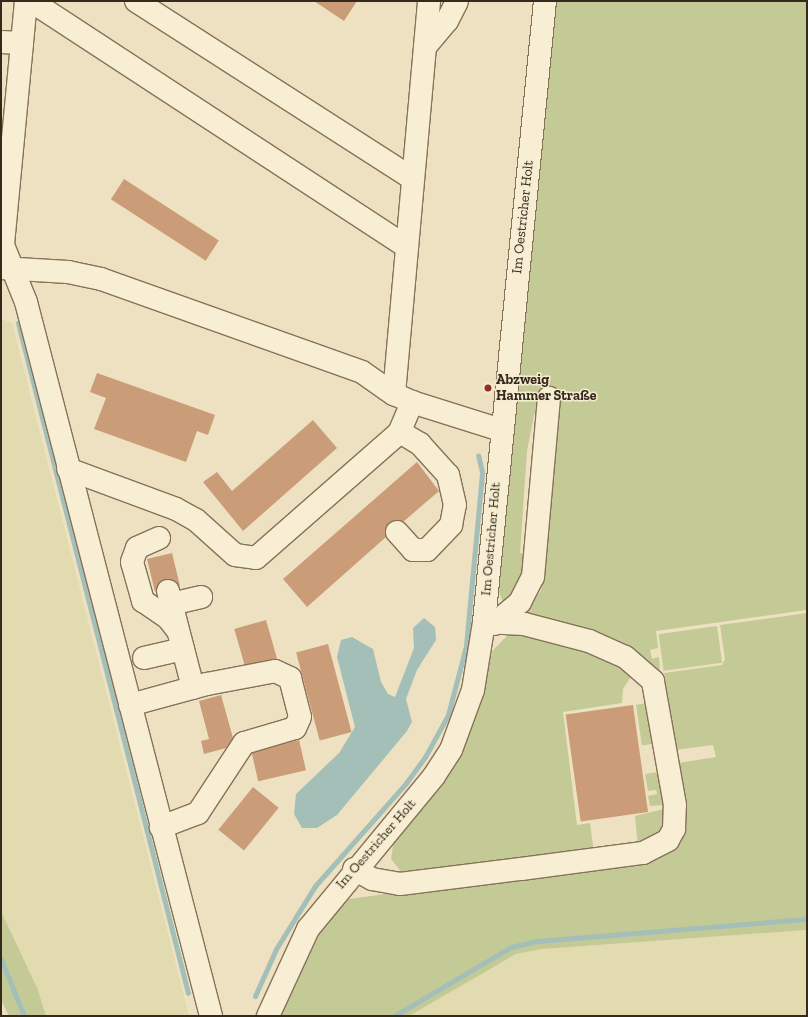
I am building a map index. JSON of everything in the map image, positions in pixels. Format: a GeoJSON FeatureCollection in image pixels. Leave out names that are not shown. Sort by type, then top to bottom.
{"type":"FeatureCollection","features":[{"type":"Feature","properties":{"kind":"street"},"geometry":{"type":"LineString","coordinates":[[136,1],[413,179]]}},
{"type":"Feature","properties":{"kind":"street"},"geometry":{"type":"LineString","coordinates":[[68,469],[176,509],[196,520],[235,555],[256,558],[400,432],[403,398],[407,247],[429,1]]}},
{"type":"Feature","properties":{"kind":"street"},"geometry":{"type":"LineString","coordinates":[[425,47],[448,21],[457,1]]}},
{"type":"Feature","properties":{"kind":"street","name":"Im Oestricher Holt"},"geometry":{"type":"LineString","coordinates":[[268,1016],[308,929],[354,869],[434,776],[451,750],[473,690],[489,623],[501,430],[545,1]]}},
{"type":"Feature","properties":{"kind":"street"},"geometry":{"type":"LineString","coordinates":[[211,1016],[68,469],[26,302],[6,268],[3,245],[27,2],[407,247]]}},
{"type":"Feature","properties":{"kind":"street"},"geometry":{"type":"LineString","coordinates":[[1,42],[22,43]]}},
{"type":"Feature","properties":{"kind":"street"},"geometry":{"type":"LineString","coordinates":[[6,268],[68,272],[101,279],[362,372],[403,398],[501,430]]}},
{"type":"Feature","properties":{"kind":"street"},"geometry":{"type":"LineString","coordinates":[[489,623],[520,602],[533,577],[550,398]]}},
{"type":"Feature","properties":{"kind":"street"},"geometry":{"type":"LineString","coordinates":[[397,532],[413,550],[427,550],[451,526],[456,505],[448,475],[420,444],[400,432]]}},
{"type":"Feature","properties":{"kind":"street"},"geometry":{"type":"LineString","coordinates":[[159,538],[137,548],[132,562],[143,601],[168,618],[180,640]]}},
{"type":"Feature","properties":{"kind":"street"},"geometry":{"type":"LineString","coordinates":[[193,688],[169,598],[201,597]]}},
{"type":"Feature","properties":{"kind":"street"},"geometry":{"type":"LineString","coordinates":[[354,869],[372,879],[400,884],[643,853],[668,840],[674,829],[675,805],[653,680],[625,657],[589,641],[524,624],[489,623]]}},
{"type":"Feature","properties":{"kind":"street"},"geometry":{"type":"LineString","coordinates":[[144,658],[180,640]]}},
{"type":"Feature","properties":{"kind":"street"},"geometry":{"type":"LineString","coordinates":[[130,705],[193,688],[280,672],[290,678],[300,722],[295,728],[244,743],[198,813],[161,827]]}},
{"type":"Feature","properties":{"kind":"shaded area"},"geometry":{"type":"Polygon","coordinates":[[[1,319],[12,323],[189,1016],[46,1016],[38,990],[1,911],[1,319]]]}},
{"type":"Feature","properties":{"kind":"shaded area"},"geometry":{"type":"Polygon","coordinates":[[[807,930],[807,1016],[409,1016],[516,954],[542,949],[807,930]]]}},
{"type":"Feature","properties":{"kind":"green space"},"geometry":{"type":"Polygon","coordinates":[[[553,1],[807,1],[807,610],[656,631],[658,648],[650,650],[652,659],[659,657],[660,672],[520,616],[540,592],[545,578],[559,399],[538,405],[534,415],[527,451],[520,553],[526,553],[524,574],[518,592],[503,602],[497,587],[553,1]]]}},
{"type":"Feature","properties":{"kind":"green space"},"geometry":{"type":"Polygon","coordinates":[[[807,613],[807,930],[542,949],[516,954],[409,1016],[279,1016],[320,928],[349,899],[643,859],[663,852],[678,763],[716,757],[713,745],[675,750],[664,673],[722,665],[725,659],[720,625],[807,613]]]}},
{"type":"Feature","properties":{"kind":"green space"},"geometry":{"type":"Polygon","coordinates":[[[717,626],[722,663],[664,671],[659,634],[717,626]]]}},
{"type":"Feature","properties":{"kind":"green space"},"geometry":{"type":"Polygon","coordinates":[[[517,632],[570,643],[634,672],[623,689],[622,703],[563,712],[577,825],[590,823],[594,853],[404,875],[391,859],[394,839],[465,743],[493,650],[508,635],[517,632]]]}},
{"type":"Feature","properties":{"kind":"green space"},"geometry":{"type":"Polygon","coordinates":[[[649,703],[655,744],[642,745],[636,705],[649,703]]]}},
{"type":"Feature","properties":{"kind":"green space"},"geometry":{"type":"Polygon","coordinates":[[[658,772],[663,805],[650,806],[648,796],[657,794],[656,790],[648,791],[645,774],[658,772]]]}},
{"type":"Feature","properties":{"kind":"green space"},"geometry":{"type":"Polygon","coordinates":[[[672,807],[668,828],[638,847],[635,816],[672,807]]]}},
{"type":"Feature","properties":{"kind":"green space"},"geometry":{"type":"Polygon","coordinates":[[[1,911],[38,990],[46,1016],[9,1016],[1,1000],[1,911]]]}},
{"type":"Feature","properties":{"kind":"water"},"geometry":{"type":"Polygon","coordinates":[[[424,618],[435,627],[436,640],[417,670],[406,699],[412,722],[407,731],[337,815],[317,828],[302,828],[294,814],[296,794],[339,753],[355,727],[337,657],[341,640],[352,637],[373,649],[381,682],[388,694],[395,697],[414,648],[413,628],[424,618]]]}},
{"type":"Feature","properties":{"kind":"building"},"geometry":{"type":"Polygon","coordinates":[[[314,1],[357,1],[344,21],[314,1]]]}},
{"type":"Feature","properties":{"kind":"building"},"geometry":{"type":"Polygon","coordinates":[[[124,179],[219,241],[206,261],[111,199],[124,179]]]}},
{"type":"Feature","properties":{"kind":"building"},"geometry":{"type":"Polygon","coordinates":[[[97,373],[215,415],[208,435],[197,431],[186,462],[94,429],[106,398],[90,392],[97,373]]]}},
{"type":"Feature","properties":{"kind":"building"},"geometry":{"type":"Polygon","coordinates":[[[313,420],[337,448],[243,531],[203,482],[217,472],[232,491],[313,420]]]}},
{"type":"Feature","properties":{"kind":"building"},"geometry":{"type":"Polygon","coordinates":[[[417,462],[439,491],[403,522],[389,522],[386,537],[307,607],[283,579],[417,462]]]}},
{"type":"Feature","properties":{"kind":"building"},"geometry":{"type":"Polygon","coordinates":[[[172,553],[180,586],[165,579],[155,592],[147,559],[172,553]]]}},
{"type":"Feature","properties":{"kind":"building"},"geometry":{"type":"Polygon","coordinates":[[[266,620],[277,659],[246,669],[234,629],[266,620]]]}},
{"type":"Feature","properties":{"kind":"building"},"geometry":{"type":"Polygon","coordinates":[[[328,644],[352,732],[320,740],[296,653],[328,644]]]}},
{"type":"Feature","properties":{"kind":"building"},"geometry":{"type":"Polygon","coordinates":[[[221,695],[233,738],[226,748],[204,754],[201,741],[209,739],[199,701],[221,695]]]}},
{"type":"Feature","properties":{"kind":"building"},"geometry":{"type":"Polygon","coordinates":[[[633,705],[648,812],[581,821],[566,714],[633,705]]]}},
{"type":"Feature","properties":{"kind":"building"},"geometry":{"type":"Polygon","coordinates":[[[299,740],[306,770],[258,781],[251,751],[299,740]]]}},
{"type":"Feature","properties":{"kind":"building"},"geometry":{"type":"Polygon","coordinates":[[[253,787],[279,808],[244,851],[218,830],[253,787]]]}},
{"type":"Feature","properties":{"kind":"waterway"},"geometry":{"type":"LineString","coordinates":[[18,323],[188,993]]}},
{"type":"Feature","properties":{"kind":"waterway"},"geometry":{"type":"LineString","coordinates":[[255,996],[276,949],[315,886],[406,783],[425,757],[448,715],[466,646],[482,472],[478,455]]}},
{"type":"Feature","properties":{"kind":"waterway"},"geometry":{"type":"LineString","coordinates":[[394,1016],[511,947],[538,941],[807,919]]}},
{"type":"Feature","properties":{"kind":"waterway"},"geometry":{"type":"LineString","coordinates":[[1,959],[24,1016]]}},
{"type":"Feature","properties":{"kind":"place","name":"Abzweig Hammer Straße"},"geometry":{"type":"Point","coordinates":[488,388]}}]}
